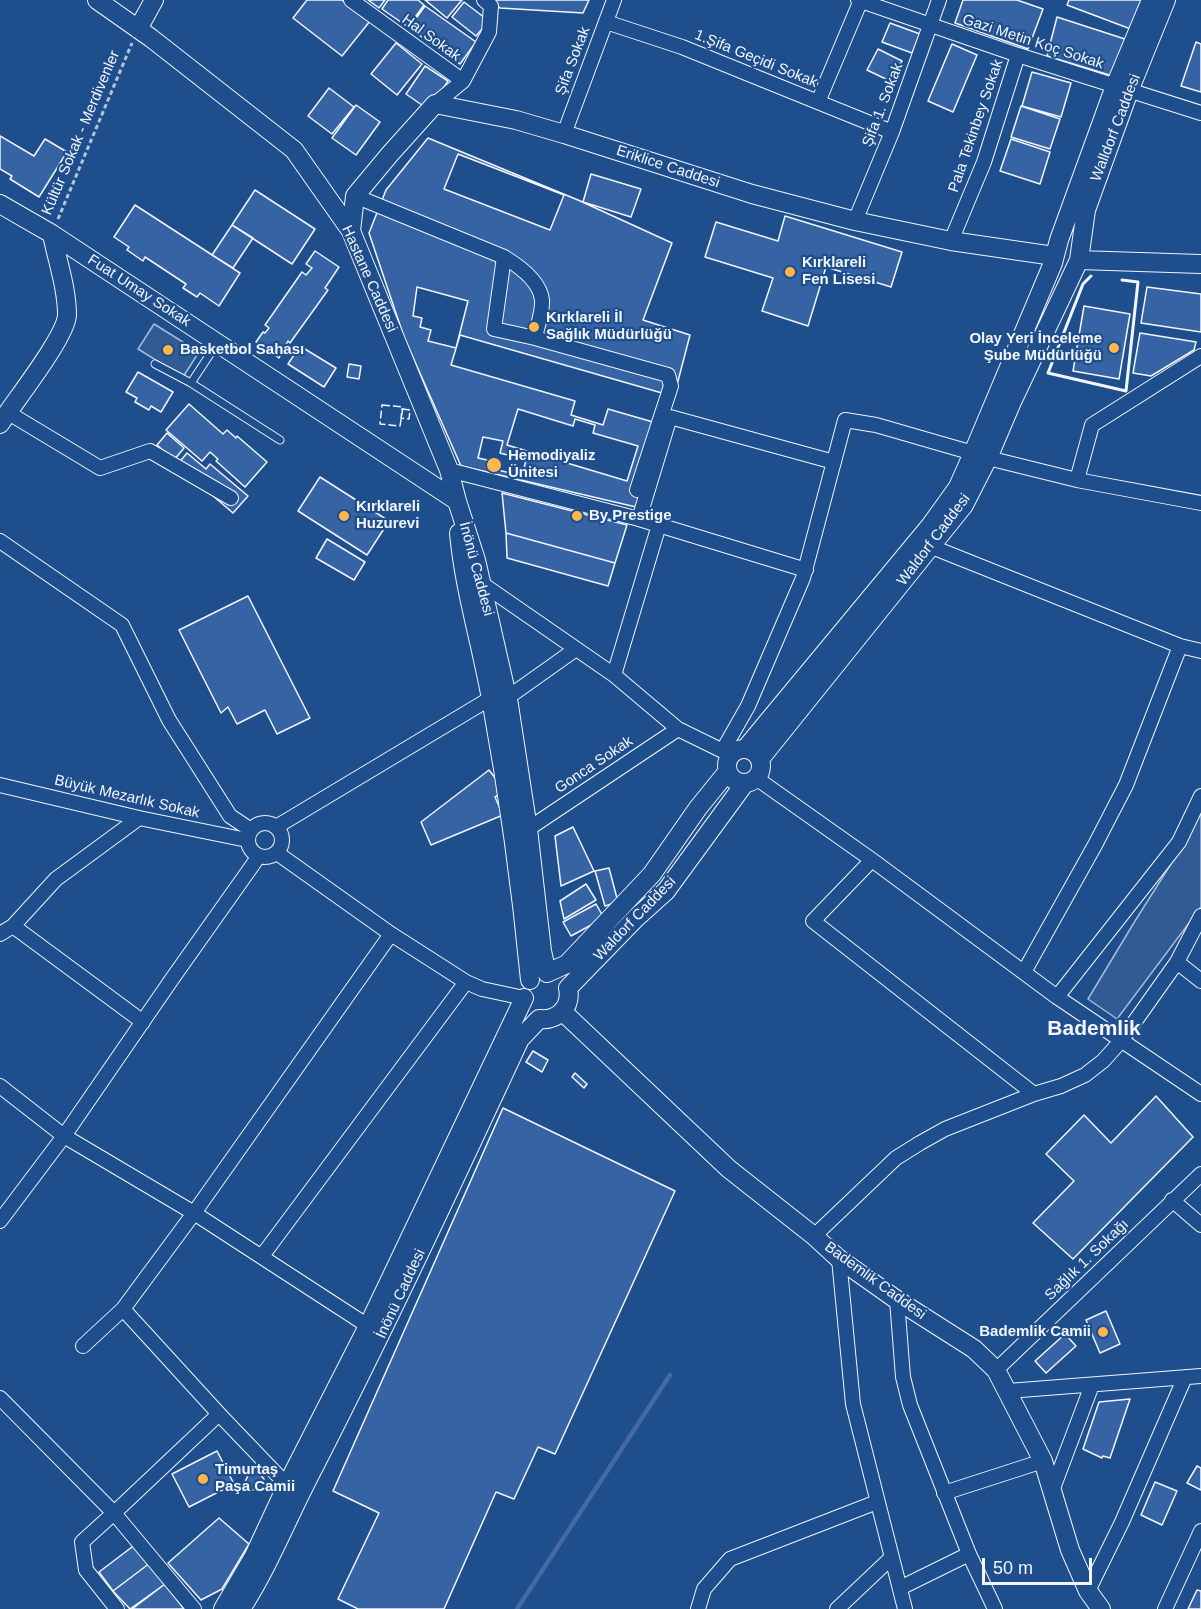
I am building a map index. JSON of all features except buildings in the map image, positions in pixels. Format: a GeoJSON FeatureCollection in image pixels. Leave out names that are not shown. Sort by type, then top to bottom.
{"type":"FeatureCollection","features":[{"type":"Feature","properties":{"kind":"main road","name":"Hastane Caddesi"},"geometry":{"type":"LineString","coordinates":[[97,0],[136,35],[294,150],[351,231],[449,470],[457,501]]}},
{"type":"Feature","properties":{"kind":"main road"},"geometry":{"type":"LineString","coordinates":[[136,35],[154,0]]}},
{"type":"Feature","properties":{"kind":"main road","name":"Walldorf Caddesi"},"geometry":{"type":"LineString","coordinates":[[1076,266],[1086,210],[1151,0]]}},
{"type":"Feature","properties":{"kind":"main road","name":"Walldorf Caddesi"},"geometry":{"type":"LineString","coordinates":[[1053,260],[1122,88],[1166,0]]}},
{"type":"Feature","properties":{"kind":"main road"},"geometry":{"type":"LineString","coordinates":[[351,231],[356,196],[435,104]]}},
{"type":"Feature","properties":{"kind":"main road","name":"Eriklice Caddesi"},"geometry":{"type":"LineString","coordinates":[[435,104],[516,120],[752,194],[855,221],[1053,260],[1062,249],[1069,248],[1076,254],[1076,266]]}},
{"type":"Feature","properties":{"kind":"main road","name":"Fuat Umay Sokak"},"geometry":{"type":"LineString","coordinates":[[0,204],[52,234],[457,501]]}},
{"type":"Feature","properties":{"kind":"main road"},"geometry":{"type":"LineString","coordinates":[[4,418],[60,336],[67,317],[52,234]]}},
{"type":"Feature","properties":{"kind":"main road","name":"Waldorf Caddesi"},"geometry":{"type":"LineString","coordinates":[[737,757],[932,547],[964,505],[1053,260]]}},
{"type":"Feature","properties":{"kind":"main road"},"geometry":{"type":"LineString","coordinates":[[1076,266],[1201,264]]}},
{"type":"Feature","properties":{"kind":"main road","name":"Waldorf Caddesi"},"geometry":{"type":"LineString","coordinates":[[547,973],[567,964],[652,874],[737,757],[930,526],[981,456],[1011,405],[1076,266]]}},
{"type":"Feature","properties":{"kind":"main road","name":"İnönü Caddesi"},"geometry":{"type":"LineString","coordinates":[[457,501],[481,583],[499,698],[530,980]]}},
{"type":"Feature","properties":{"kind":"main road","name":"İnönü Caddesi"},"geometry":{"type":"LineString","coordinates":[[457,501],[462,566],[499,698],[528,829],[542,951],[547,973]]}},
{"type":"Feature","properties":{"kind":"main road"},"geometry":{"type":"LineString","coordinates":[[737,757],[761,769],[751,781],[735,780],[737,757]]}},
{"type":"Feature","properties":{"kind":"main road","name":"Waldorf Caddesi"},"geometry":{"type":"LineString","coordinates":[[569,991],[636,918],[666,891],[751,781]]}},
{"type":"Feature","properties":{"kind":"main road"},"geometry":{"type":"LineString","coordinates":[[547,973],[559,976],[569,991],[563,1012],[553,1018],[539,1019],[530,1013],[524,998],[530,980],[547,973]]}},
{"type":"Feature","properties":{"kind":"main road","name":"İnönü Caddesi"},"geometry":{"type":"LineString","coordinates":[[223,1609],[254,1556],[368,1326],[524,998]]}},
{"type":"Feature","properties":{"kind":"main road","name":"Bademlik Caddesi"},"geometry":{"type":"LineString","coordinates":[[563,1012],[729,1169],[814,1236],[839,1259],[974,1350],[996,1370],[1043,1461],[1070,1550],[1088,1591],[1101,1609]]}},
{"type":"Feature","properties":{"kind":"main road","name":"İnönü Caddesi"},"geometry":{"type":"LineString","coordinates":[[241,1609],[271,1557],[309,1476],[375,1348],[520,1039],[539,1019]]}},
{"type":"Feature","properties":{"kind":"street","name":"Hal Sokak"},"geometry":{"type":"LineString","coordinates":[[351,0],[463,81]]}},
{"type":"Feature","properties":{"kind":"street"},"geometry":{"type":"LineString","coordinates":[[435,104],[463,81],[489,32],[491,6],[484,0]]}},
{"type":"Feature","properties":{"kind":"street","name":"Şifa Sokak"},"geometry":{"type":"LineString","coordinates":[[564,134],[615,0]]}},
{"type":"Feature","properties":{"kind":"street"},"geometry":{"type":"LineString","coordinates":[[818,102],[860,0]]}},
{"type":"Feature","properties":{"kind":"street","name":"Gazi Metin Koç Sokak"},"geometry":{"type":"LineString","coordinates":[[860,0],[1018,55],[1201,113]]}},
{"type":"Feature","properties":{"kind":"street","name":"Şifa 1. Sokak"},"geometry":{"type":"LineString","coordinates":[[855,221],[891,132],[939,0]]}},
{"type":"Feature","properties":{"kind":"street","name":"1.Şifa Geçidi Sokak"},"geometry":{"type":"LineString","coordinates":[[606,22],[682,46],[891,132]]}},
{"type":"Feature","properties":{"kind":"street","name":"Pala Tekinbey Sokak"},"geometry":{"type":"LineString","coordinates":[[951,241],[984,162],[1018,55]]}},
{"type":"Feature","properties":{"kind":"street"},"geometry":{"type":"LineString","coordinates":[[356,196],[504,257],[524,271],[534,281],[542,299],[535,338]]}},
{"type":"Feature","properties":{"kind":"street"},"geometry":{"type":"LineString","coordinates":[[504,257],[494,329],[668,375],[671,386],[637,490]]}},
{"type":"Feature","properties":{"kind":"street"},"geometry":{"type":"LineString","coordinates":[[1077,480],[1092,424],[1201,356]]}},
{"type":"Feature","properties":{"kind":"street"},"geometry":{"type":"LineString","coordinates":[[639,519],[670,417],[834,462]]}},
{"type":"Feature","properties":{"kind":"street"},"geometry":{"type":"LineString","coordinates":[[4,418],[100,468],[150,451],[231,498]]}},
{"type":"Feature","properties":{"kind":"street"},"geometry":{"type":"LineString","coordinates":[[481,583],[614,675],[678,729],[737,757],[748,706],[806,570],[845,420],[876,425],[981,456],[1077,480],[1201,503]]}},
{"type":"Feature","properties":{"kind":"street"},"geometry":{"type":"LineString","coordinates":[[449,470],[639,519],[806,570]]}},
{"type":"Feature","properties":{"kind":"street"},"geometry":{"type":"LineString","coordinates":[[614,675],[659,525]]}},
{"type":"Feature","properties":{"kind":"street"},"geometry":{"type":"LineString","coordinates":[[0,541],[122,625],[169,720],[230,816],[249,835],[251,851],[267,858],[277,853],[282,843],[280,832],[272,824],[260,824],[249,835]]}},
{"type":"Feature","properties":{"kind":"street"},"geometry":{"type":"LineString","coordinates":[[932,547],[1180,646],[1201,651]]}},
{"type":"Feature","properties":{"kind":"street"},"geometry":{"type":"LineString","coordinates":[[1024,972],[1116,806],[1180,646]]}},
{"type":"Feature","properties":{"kind":"street"},"geometry":{"type":"LineString","coordinates":[[276,827],[499,698],[576,649]]}},
{"type":"Feature","properties":{"kind":"street","name":"Gonca Sokak"},"geometry":{"type":"LineString","coordinates":[[528,829],[678,729]]}},
{"type":"Feature","properties":{"kind":"street"},"geometry":{"type":"LineString","coordinates":[[751,781],[872,860],[1057,997],[1201,1094]]}},
{"type":"Feature","properties":{"kind":"street","name":"Büyük Mezarlık Sokak"},"geometry":{"type":"LineString","coordinates":[[0,784],[139,818],[249,835]]}},
{"type":"Feature","properties":{"kind":"street"},"geometry":{"type":"LineString","coordinates":[[1057,997],[1179,842],[1201,796]]}},
{"type":"Feature","properties":{"kind":"street"},"geometry":{"type":"LineString","coordinates":[[0,934],[13,926],[56,879],[139,818]]}},
{"type":"Feature","properties":{"kind":"street"},"geometry":{"type":"LineString","coordinates":[[277,853],[391,934],[466,982],[482,989],[524,998]]}},
{"type":"Feature","properties":{"kind":"street"},"geometry":{"type":"LineString","coordinates":[[0,1221],[64,1136],[259,856]]}},
{"type":"Feature","properties":{"kind":"street"},"geometry":{"type":"LineString","coordinates":[[872,860],[813,921],[1034,1094]]}},
{"type":"Feature","properties":{"kind":"street"},"geometry":{"type":"LineString","coordinates":[[814,1236],[896,1158],[920,1143],[945,1129],[1085,1075],[1103,1061],[1121,1041],[1177,962],[1201,916]]}},
{"type":"Feature","properties":{"kind":"street"},"geometry":{"type":"LineString","coordinates":[[13,926],[143,1022]]}},
{"type":"Feature","properties":{"kind":"street"},"geometry":{"type":"LineString","coordinates":[[83,1346],[123,1309],[194,1213],[391,934]]}},
{"type":"Feature","properties":{"kind":"street"},"geometry":{"type":"LineString","coordinates":[[1177,962],[1201,981]]}},
{"type":"Feature","properties":{"kind":"street"},"geometry":{"type":"LineString","coordinates":[[262,1256],[466,982]]}},
{"type":"Feature","properties":{"kind":"street"},"geometry":{"type":"LineString","coordinates":[[0,1086],[64,1136],[194,1213],[368,1326]]}},
{"type":"Feature","properties":{"kind":"street","name":"Sağlık 1. Sokağı"},"geometry":{"type":"LineString","coordinates":[[996,1370],[1201,1174]]}},
{"type":"Feature","properties":{"kind":"street"},"geometry":{"type":"LineString","coordinates":[[1172,1200],[1201,1225]]}},
{"type":"Feature","properties":{"kind":"street"},"geometry":{"type":"LineString","coordinates":[[839,1259],[853,1404],[905,1609]]}},
{"type":"Feature","properties":{"kind":"street"},"geometry":{"type":"LineString","coordinates":[[897,1300],[903,1377],[910,1405],[969,1554],[995,1609]]}},
{"type":"Feature","properties":{"kind":"street"},"geometry":{"type":"LineString","coordinates":[[123,1309],[288,1485]]}},
{"type":"Feature","properties":{"kind":"street"},"geometry":{"type":"LineString","coordinates":[[1008,1391],[1201,1376]]}},
{"type":"Feature","properties":{"kind":"street"},"geometry":{"type":"LineString","coordinates":[[1088,1591],[1122,1522],[1185,1377]]}},
{"type":"Feature","properties":{"kind":"street"},"geometry":{"type":"LineString","coordinates":[[1052,1491],[1092,1386]]}},
{"type":"Feature","properties":{"kind":"street"},"geometry":{"type":"LineString","coordinates":[[2,1407],[114,1513],[195,1609]]}},
{"type":"Feature","properties":{"kind":"street"},"geometry":{"type":"LineString","coordinates":[[117,1609],[86,1570],[82,1542],[219,1414]]}},
{"type":"Feature","properties":{"kind":"street"},"geometry":{"type":"LineString","coordinates":[[944,1493],[1043,1461]]}},
{"type":"Feature","properties":{"kind":"street"},"geometry":{"type":"LineString","coordinates":[[698,1609],[704,1589],[730,1559],[877,1502]]}},
{"type":"Feature","properties":{"kind":"street"},"geometry":{"type":"LineString","coordinates":[[1165,1609],[1201,1531]]}},
{"type":"Feature","properties":{"kind":"street"},"geometry":{"type":"LineString","coordinates":[[900,1588],[969,1554]]}},
{"type":"Feature","properties":{"kind":"street"},"geometry":{"type":"LineString","coordinates":[[837,1609],[891,1558]]}},
{"type":"Feature","properties":{"kind":"lane"},"geometry":{"type":"LineString","coordinates":[[191,383],[218,343]]}},
{"type":"Feature","properties":{"kind":"lane"},"geometry":{"type":"LineString","coordinates":[[155,364],[191,383],[280,440]]}},
{"type":"Feature","properties":{"kind":"path","name":"Kültür Sokak - Merdivenler"},"geometry":{"type":"LineString","coordinates":[[52,234],[136,35]]}},
{"type":"Feature","properties":{"kind":"shaded area","name":"Basketbol Sahası"},"geometry":{"type":"Polygon","coordinates":[[[154,324],[199,352],[183,377],[138,349],[154,324]]]}},
{"type":"Feature","properties":{"kind":"shaded area"},"geometry":{"type":"Polygon","coordinates":[[[1201,813],[1201,907],[1117,1019],[1088,999],[1201,813]]]}},
{"type":"Feature","properties":{"kind":"waterway"},"geometry":{"type":"LineString","coordinates":[[517,1609],[670,1375]]}},
{"type":"Feature","properties":{"kind":"fence"},"geometry":{"type":"LineString","coordinates":[[382,405],[403,407],[400,426],[380,424],[382,405]]}},
{"type":"Feature","properties":{"kind":"fence"},"geometry":{"type":"LineString","coordinates":[[402,409],[410,410],[409,419],[401,418],[402,409]]}},
{"type":"Feature","properties":{"kind":"wall"},"geometry":{"type":"LineString","coordinates":[[1091,276],[1083,284],[1048,373],[1126,391],[1138,282],[1122,280]]}},
{"type":"Feature","properties":{"kind":"place","name":"Kırklareli Fen Lisesi"},"geometry":{"type":"Point","coordinates":[790,272]}},
{"type":"Feature","properties":{"kind":"place","name":"Kırklareli İl Sağlık Müdürlüğü"},"geometry":{"type":"Point","coordinates":[534,327]}},
{"type":"Feature","properties":{"kind":"place","name":"Olay Yeri İnceleme Şube Müdürlüğü"},"geometry":{"type":"Point","coordinates":[1114,348]}},
{"type":"Feature","properties":{"kind":"place","name":"Basketbol Sahası"},"geometry":{"type":"Point","coordinates":[168,350]}},
{"type":"Feature","properties":{"kind":"place","name":"Hemodiyaliz Ünitesi"},"geometry":{"type":"Point","coordinates":[494,465]}},
{"type":"Feature","properties":{"kind":"place","name":"Kırklareli Huzurevi"},"geometry":{"type":"Point","coordinates":[344,516]}},
{"type":"Feature","properties":{"kind":"place","name":"By Prestige"},"geometry":{"type":"Point","coordinates":[577,516]}},
{"type":"Feature","properties":{"kind":"place","name":"Bademlik Camii"},"geometry":{"type":"Point","coordinates":[1103,1332]}},
{"type":"Feature","properties":{"kind":"place","name":"Timurtaş Paşa Camii"},"geometry":{"type":"Point","coordinates":[203,1479]}},
{"type":"Feature","properties":{"kind":"district","name":"Bademlik"},"geometry":{"type":"Point","coordinates":[1094,1029]}}]}
